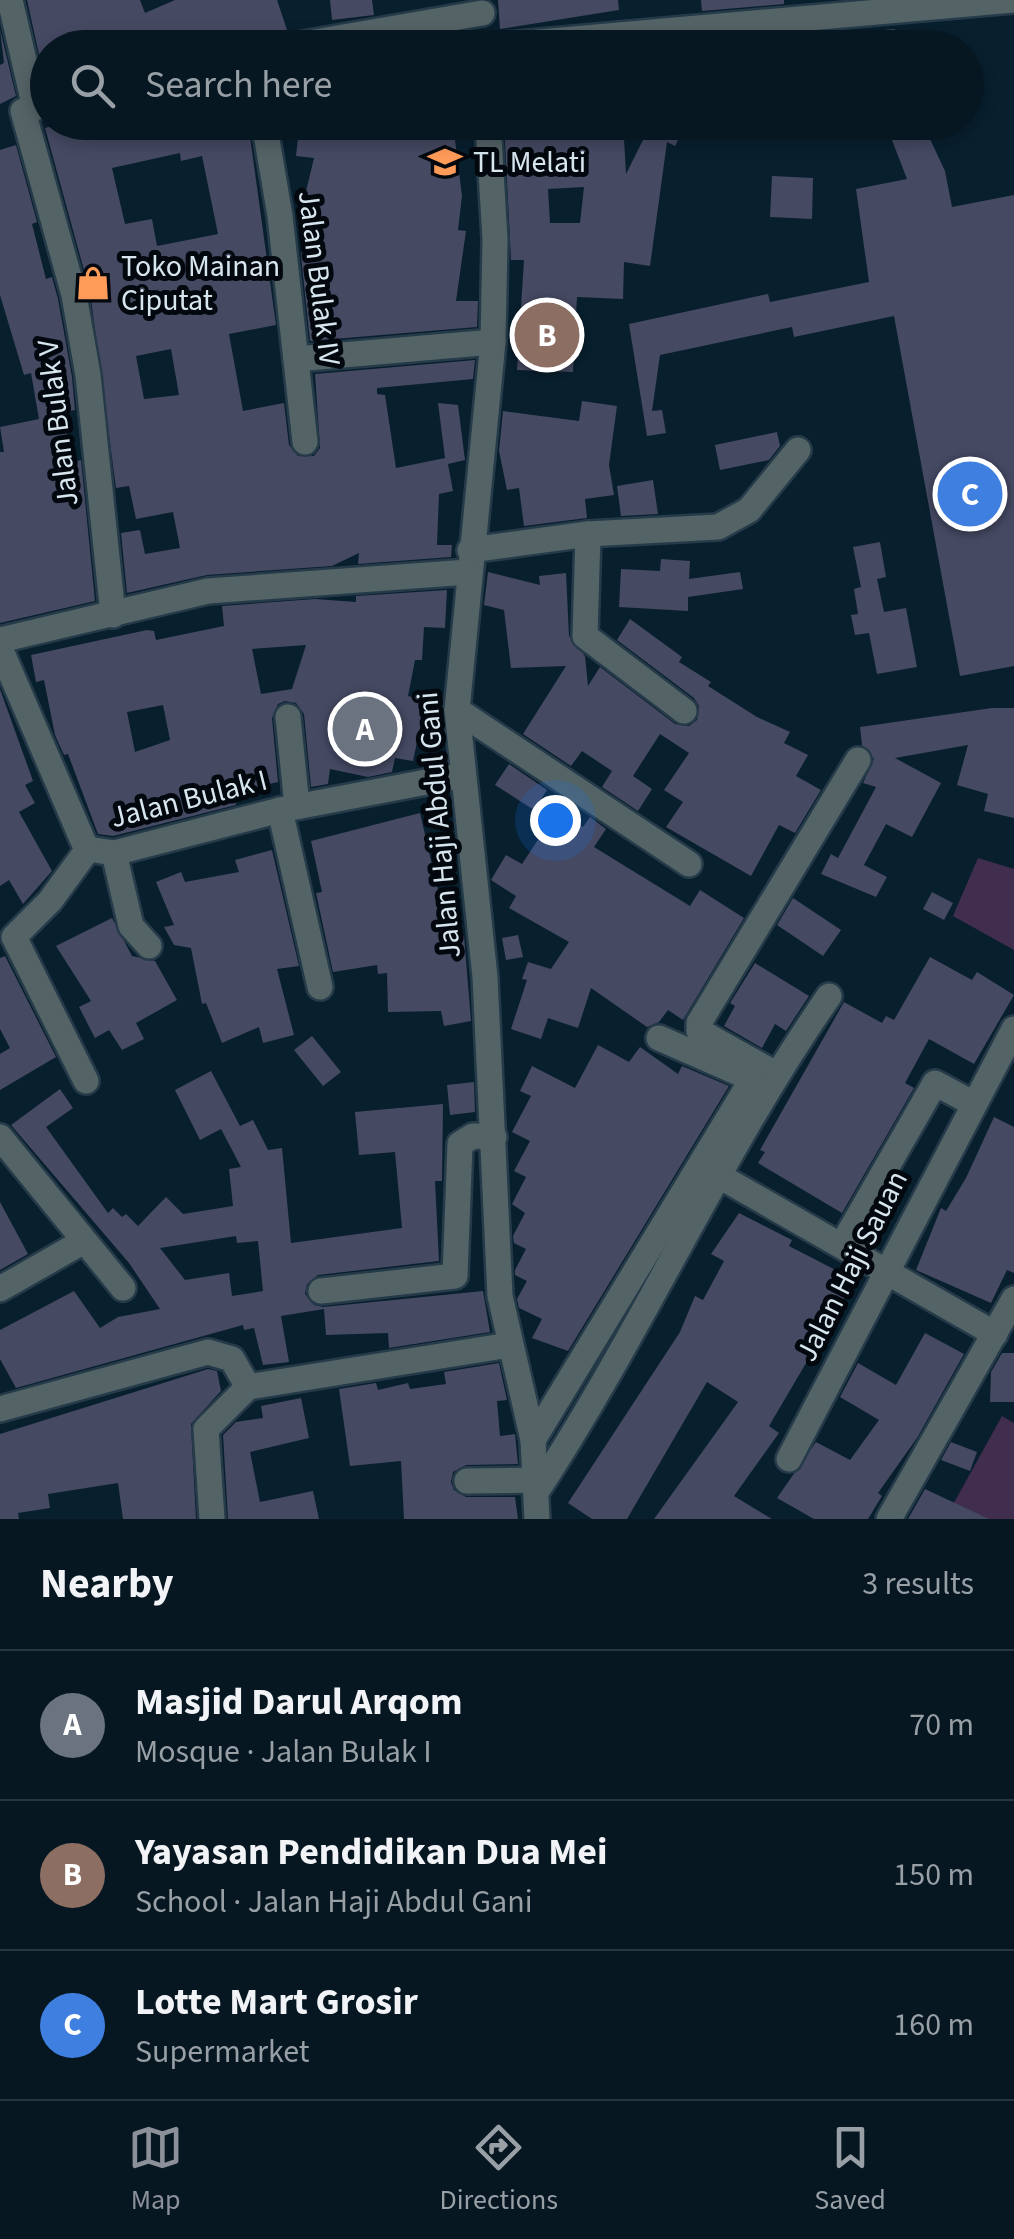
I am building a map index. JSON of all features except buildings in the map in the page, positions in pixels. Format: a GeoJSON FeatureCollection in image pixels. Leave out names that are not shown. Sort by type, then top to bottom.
{"type":"FeatureCollection","features":[{"type":"Feature","properties":{"kind":"street","name":"Jalan Bulak V"},"geometry":{"type":"LineString","coordinates":[[10,0],[26,111]]}},
{"type":"Feature","properties":{"kind":"street"},"geometry":{"type":"LineString","coordinates":[[674,30],[1014,0]]}},
{"type":"Feature","properties":{"kind":"street"},"geometry":{"type":"LineString","coordinates":[[367,30],[482,6]]}},
{"type":"Feature","properties":{"kind":"street","name":"Jalan Bulak V"},"geometry":{"type":"LineString","coordinates":[[34,140],[74,295],[88,375],[113,615]]}},
{"type":"Feature","properties":{"kind":"street","name":"Jalan Bulak IV"},"geometry":{"type":"LineString","coordinates":[[266,140],[306,442]]}},
{"type":"Feature","properties":{"kind":"street","name":"Jalan Haji Abdul Gani"},"geometry":{"type":"LineString","coordinates":[[489,140],[496,239],[493,342],[457,710],[485,976],[498,1269],[509,1345],[533,1440],[538,1519]]}},
{"type":"Feature","properties":{"kind":"street"},"geometry":{"type":"LineString","coordinates":[[296,360],[493,342]]}},
{"type":"Feature","properties":{"kind":"street"},"geometry":{"type":"LineString","coordinates":[[0,640],[208,591],[469,561],[588,534],[718,527],[736,521],[798,450]]}},
{"type":"Feature","properties":{"kind":"street"},"geometry":{"type":"LineString","coordinates":[[588,534],[584,636],[684,711]]}},
{"type":"Feature","properties":{"kind":"street","name":"Jalan Bulak I"},"geometry":{"type":"LineString","coordinates":[[0,648],[88,849],[114,853],[288,808],[463,775]]}},
{"type":"Feature","properties":{"kind":"street"},"geometry":{"type":"LineString","coordinates":[[0,714],[25,703]]}},
{"type":"Feature","properties":{"kind":"street"},"geometry":{"type":"LineString","coordinates":[[457,710],[689,864]]}},
{"type":"Feature","properties":{"kind":"street"},"geometry":{"type":"LineString","coordinates":[[288,717],[288,808],[320,987]]}},
{"type":"Feature","properties":{"kind":"street"},"geometry":{"type":"LineString","coordinates":[[775,1074],[700,1032],[699,1023],[858,760]]}},
{"type":"Feature","properties":{"kind":"street"},"geometry":{"type":"LineString","coordinates":[[86,1081],[14,938],[50,901],[88,849]]}},
{"type":"Feature","properties":{"kind":"street"},"geometry":{"type":"LineString","coordinates":[[114,853],[132,926],[149,946]]}},
{"type":"Feature","properties":{"kind":"street"},"geometry":{"type":"LineString","coordinates":[[467,1482],[537,1486],[721,1177],[775,1074],[830,996]]}},
{"type":"Feature","properties":{"kind":"street","name":"Jalan Haji Sauan"},"geometry":{"type":"LineString","coordinates":[[790,1458],[1014,1029]]}},
{"type":"Feature","properties":{"kind":"street"},"geometry":{"type":"LineString","coordinates":[[533,1440],[748,1086],[748,1077],[659,1038]]}},
{"type":"Feature","properties":{"kind":"street","name":"Jalan Haji Sauan"},"geometry":{"type":"LineString","coordinates":[[842,1245],[935,1084],[974,1104]]}},
{"type":"Feature","properties":{"kind":"street"},"geometry":{"type":"LineString","coordinates":[[321,1291],[455,1276],[460,1144],[473,1136],[494,1136]]}},
{"type":"Feature","properties":{"kind":"street"},"geometry":{"type":"LineString","coordinates":[[4,1148],[123,1288]]}},
{"type":"Feature","properties":{"kind":"street"},"geometry":{"type":"LineString","coordinates":[[721,1177],[996,1334]]}},
{"type":"Feature","properties":{"kind":"street"},"geometry":{"type":"LineString","coordinates":[[0,1289],[84,1241]]}},
{"type":"Feature","properties":{"kind":"street"},"geometry":{"type":"LineString","coordinates":[[889,1519],[1014,1299]]}},
{"type":"Feature","properties":{"kind":"street"},"geometry":{"type":"LineString","coordinates":[[212,1519],[206,1429],[248,1387],[509,1345]]}},
{"type":"Feature","properties":{"kind":"street"},"geometry":{"type":"LineString","coordinates":[[0,1409],[208,1352],[232,1359],[248,1387]]}},
{"type":"Feature","properties":{"kind":"shaded area"},"geometry":{"type":"Polygon","coordinates":[[[978,858],[1014,869],[1014,950],[953,916],[978,858]]]}},
{"type":"Feature","properties":{"kind":"shaded area"},"geometry":{"type":"Polygon","coordinates":[[[1002,1416],[1014,1423],[1014,1519],[945,1519],[1002,1416]]]}},
{"type":"Feature","properties":{"kind":"place","name":"TL Melati"},"geometry":{"type":"Point","coordinates":[445,162]}},
{"type":"Feature","properties":{"kind":"place","name":"Toko Mainan Ciputat"},"geometry":{"type":"Point","coordinates":[93,283]}},
{"type":"Feature","properties":{"kind":"place","name":"Yayasan Pendidikan Dua Mei"},"geometry":{"type":"Point","coordinates":[547,335]}},
{"type":"Feature","properties":{"kind":"place","name":"Lotte Mart Grosir"},"geometry":{"type":"Point","coordinates":[970,494]}},
{"type":"Feature","properties":{"kind":"place","name":"Masjid Darul Arqom"},"geometry":{"type":"Point","coordinates":[365,729]}}]}
